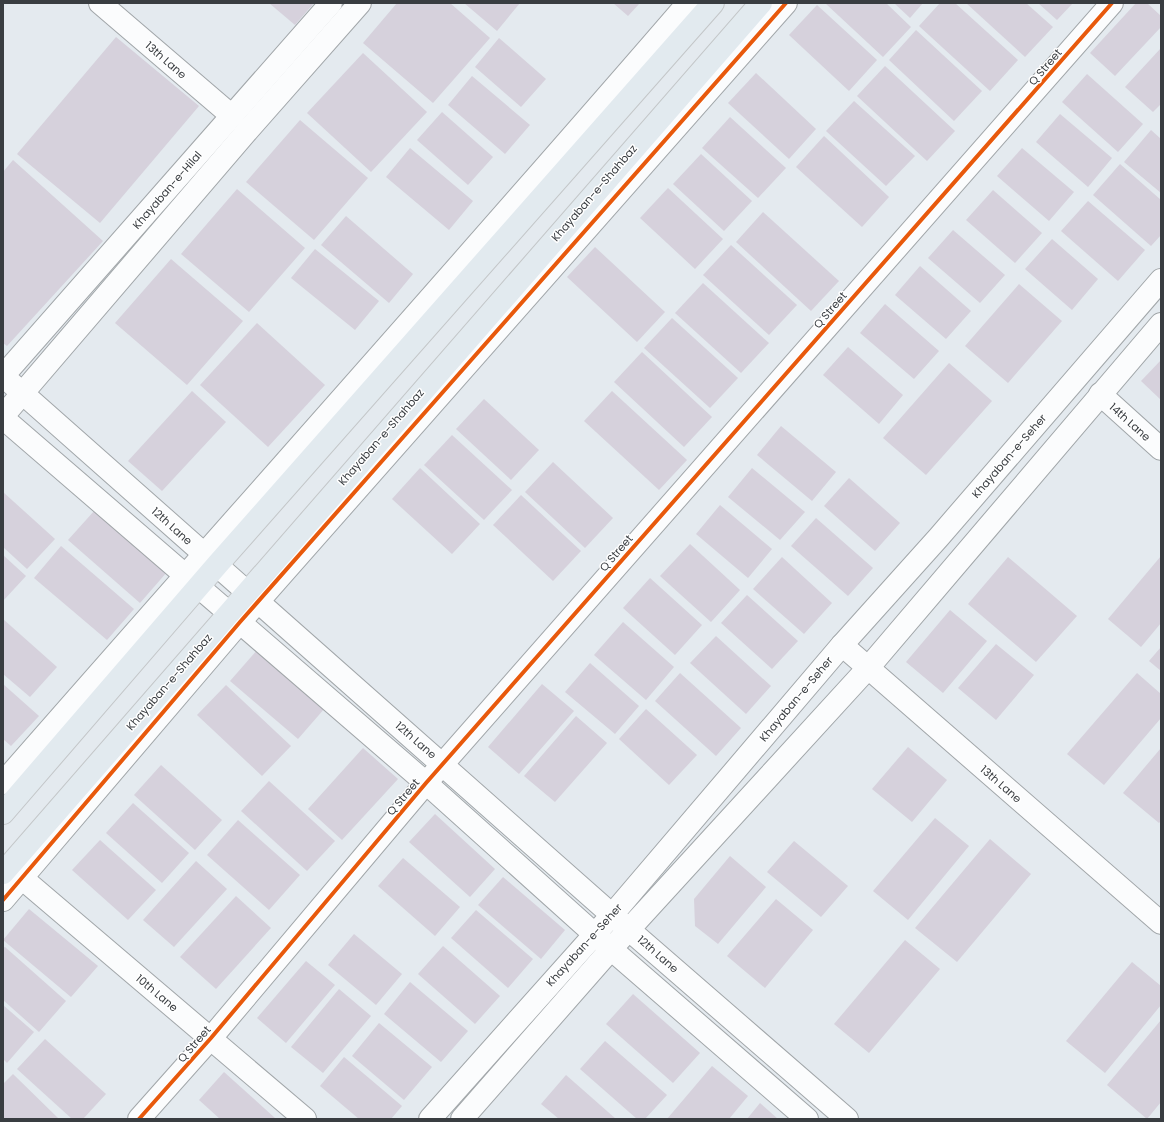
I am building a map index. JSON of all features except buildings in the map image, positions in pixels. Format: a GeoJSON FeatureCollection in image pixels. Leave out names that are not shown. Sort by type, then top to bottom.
{"type":"FeatureCollection","features":[{"type":"Feature","properties":{"kind":"main road"},"geometry":{"type":"LineString","coordinates":[[3,813],[210,559],[713,3]]}},
{"type":"Feature","properties":{"kind":"main road","name":"Khayaban-e-Shahbaz"},"geometry":{"type":"LineString","coordinates":[[11,873],[253,596],[761,3]]}},
{"type":"Feature","properties":{"kind":"street","name":"13th Lane"},"geometry":{"type":"LineString","coordinates":[[100,3],[232,116]]}},
{"type":"Feature","properties":{"kind":"street","name":"Khayaban-e-Hilal"},"geometry":{"type":"LineString","coordinates":[[3,376],[332,3]]}},
{"type":"Feature","properties":{"kind":"street"},"geometry":{"type":"LineString","coordinates":[[360,3],[248,130],[3,417],[426,783],[611,949],[807,1119]]}},
{"type":"Feature","properties":{"kind":"street"},"geometry":{"type":"LineString","coordinates":[[210,559],[688,3]]}},
{"type":"Feature","properties":{"kind":"street"},"geometry":{"type":"LineString","coordinates":[[253,596],[786,3]]}},
{"type":"Feature","properties":{"kind":"street","name":"Q Street"},"geometry":{"type":"LineString","coordinates":[[139,1119],[211,1038],[426,783],[1112,3]]}},
{"type":"Feature","properties":{"kind":"street","name":"Khayaban-e-Seher"},"geometry":{"type":"LineString","coordinates":[[430,1119],[594,933],[612,915],[842,645],[938,537],[1161,280]]}},
{"type":"Feature","properties":{"kind":"street","name":"Khayaban-e-Seher"},"geometry":{"type":"LineString","coordinates":[[462,1119],[611,949],[868,668],[1161,324]]}},
{"type":"Feature","properties":{"kind":"street","name":"12th Lane"},"geometry":{"type":"LineString","coordinates":[[3,376],[612,915],[630,929],[846,1119]]}},
{"type":"Feature","properties":{"kind":"street","name":"14th Lane"},"geometry":{"type":"LineString","coordinates":[[1100,394],[1161,449]]}},
{"type":"Feature","properties":{"kind":"street"},"geometry":{"type":"LineString","coordinates":[[3,783],[191,581]]}},
{"type":"Feature","properties":{"kind":"street","name":"13th Lane"},"geometry":{"type":"LineString","coordinates":[[842,645],[1161,923]]}},
{"type":"Feature","properties":{"kind":"street"},"geometry":{"type":"LineString","coordinates":[[3,900],[11,873]]}},
{"type":"Feature","properties":{"kind":"street","name":"10th Lane"},"geometry":{"type":"LineString","coordinates":[[11,873],[211,1038],[305,1119]]}},
{"type":"Feature","properties":{"kind":"cycle path"},"geometry":{"type":"LineString","coordinates":[[3,900],[240,622],[786,3]]}},
{"type":"Feature","properties":{"kind":"cycle path"},"geometry":{"type":"LineString","coordinates":[[139,1119],[211,1038],[426,783],[1112,3]]}}]}
